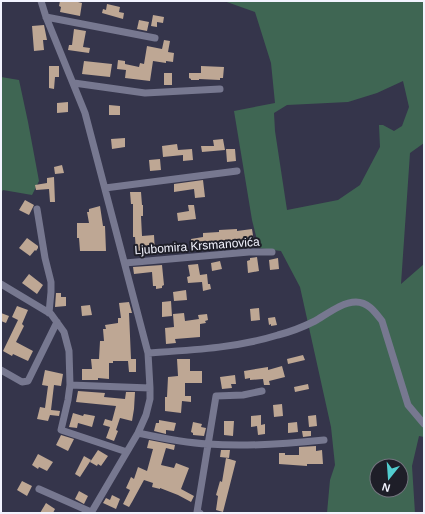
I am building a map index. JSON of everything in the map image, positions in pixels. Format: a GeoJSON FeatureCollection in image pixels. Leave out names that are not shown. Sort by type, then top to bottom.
{"type":"FeatureCollection","features":[{"type":"Feature","properties":{"kind":"street","name":"Ljubomira Krsmanovića"},"geometry":{"type":"LineString","coordinates":[[39,489],[91,513],[138,433],[148,408],[150,388],[148,353],[88,120],[46,17],[41,1]]}},
{"type":"Feature","properties":{"kind":"street"},"geometry":{"type":"LineString","coordinates":[[46,17],[155,38]]}},
{"type":"Feature","properties":{"kind":"street"},"geometry":{"type":"LineString","coordinates":[[74,83],[145,93],[220,89]]}},
{"type":"Feature","properties":{"kind":"street"},"geometry":{"type":"LineString","coordinates":[[105,188],[237,171]]}},
{"type":"Feature","properties":{"kind":"street"},"geometry":{"type":"LineString","coordinates":[[37,209],[45,258],[51,282],[49,313]]}},
{"type":"Feature","properties":{"kind":"street","name":"Ljubomira Krsmanovića"},"geometry":{"type":"LineString","coordinates":[[125,263],[249,252],[272,252]]}},
{"type":"Feature","properties":{"kind":"street"},"geometry":{"type":"LineString","coordinates":[[1,284],[49,313],[64,332],[68,342],[70,385],[61,430],[127,452]]}},
{"type":"Feature","properties":{"kind":"street"},"geometry":{"type":"LineString","coordinates":[[148,353],[217,348],[277,335],[303,326],[349,303],[361,302],[373,310],[382,321],[408,405],[424,424]]}},
{"type":"Feature","properties":{"kind":"street"},"geometry":{"type":"LineString","coordinates":[[1,370],[22,382],[28,381],[57,322]]}},
{"type":"Feature","properties":{"kind":"street"},"geometry":{"type":"LineString","coordinates":[[70,385],[150,388]]}},
{"type":"Feature","properties":{"kind":"street"},"geometry":{"type":"LineString","coordinates":[[200,513],[197,512],[216,396],[243,395],[262,391]]}},
{"type":"Feature","properties":{"kind":"street"},"geometry":{"type":"LineString","coordinates":[[138,433],[179,441],[208,444],[292,444],[324,440]]}},
{"type":"Feature","properties":{"kind":"green space"},"geometry":{"type":"Polygon","coordinates":[[[224,1],[424,1],[424,143],[410,153],[401,284],[424,264],[424,437],[419,436],[412,466],[415,513],[327,513],[330,480],[335,465],[331,427],[300,287],[281,251],[259,248],[252,220],[234,111],[275,103],[271,63],[255,12],[224,1]],[[403,81],[377,93],[348,102],[287,105],[274,113],[275,131],[287,210],[338,200],[360,185],[380,147],[379,125],[383,125],[394,131],[402,126],[409,107],[403,81]]]}},
{"type":"Feature","properties":{"kind":"green space"},"geometry":{"type":"Polygon","coordinates":[[[1,77],[19,80],[39,181],[32,195],[3,190],[1,193],[1,77]]]}},
{"type":"Feature","properties":{"kind":"building"},"geometry":{"type":"Polygon","coordinates":[[[60,1],[74,1],[82,3],[80,16],[60,12],[60,1]]]}},
{"type":"Feature","properties":{"kind":"building"},"geometry":{"type":"Polygon","coordinates":[[[107,4],[120,7],[119,12],[124,13],[123,19],[102,13],[103,9],[106,10],[107,4]]]}},
{"type":"Feature","properties":{"kind":"building"},"geometry":{"type":"Polygon","coordinates":[[[153,15],[164,17],[163,23],[157,22],[157,27],[151,26],[153,15]]]}},
{"type":"Feature","properties":{"kind":"building"},"geometry":{"type":"Polygon","coordinates":[[[139,20],[149,22],[147,31],[137,29],[139,20]]]}},
{"type":"Feature","properties":{"kind":"building"},"geometry":{"type":"Polygon","coordinates":[[[44,25],[47,40],[43,40],[44,50],[34,51],[32,26],[44,25]]]}},
{"type":"Feature","properties":{"kind":"building"},"geometry":{"type":"Polygon","coordinates":[[[74,29],[86,31],[83,47],[90,48],[89,53],[68,50],[69,45],[72,45],[74,29]]]}},
{"type":"Feature","properties":{"kind":"building"},"geometry":{"type":"Polygon","coordinates":[[[164,40],[170,41],[168,52],[174,53],[173,62],[166,61],[166,63],[153,61],[150,81],[125,78],[126,70],[117,69],[118,60],[125,61],[125,64],[139,67],[140,63],[144,64],[147,46],[162,49],[164,40]]]}},
{"type":"Feature","properties":{"kind":"building"},"geometry":{"type":"Polygon","coordinates":[[[84,61],[112,64],[110,77],[82,74],[84,61]]]}},
{"type":"Feature","properties":{"kind":"building"},"geometry":{"type":"Polygon","coordinates":[[[49,66],[59,66],[59,77],[55,77],[54,89],[49,88],[49,66]]]}},
{"type":"Feature","properties":{"kind":"building"},"geometry":{"type":"Polygon","coordinates":[[[201,66],[224,67],[223,78],[220,78],[220,80],[191,80],[189,78],[189,73],[201,73],[201,66]]]}},
{"type":"Feature","properties":{"kind":"building"},"geometry":{"type":"Polygon","coordinates":[[[164,73],[172,73],[172,85],[164,85],[164,73]]]}},
{"type":"Feature","properties":{"kind":"building"},"geometry":{"type":"Polygon","coordinates":[[[68,102],[68,112],[57,113],[57,103],[68,102]]]}},
{"type":"Feature","properties":{"kind":"building"},"geometry":{"type":"Polygon","coordinates":[[[109,105],[120,106],[120,115],[109,115],[109,105]]]}},
{"type":"Feature","properties":{"kind":"building"},"geometry":{"type":"Polygon","coordinates":[[[125,138],[125,147],[112,149],[111,139],[125,138]]]}},
{"type":"Feature","properties":{"kind":"building"},"geometry":{"type":"Polygon","coordinates":[[[223,139],[225,150],[202,152],[201,146],[214,146],[213,140],[223,139]]]}},
{"type":"Feature","properties":{"kind":"building"},"geometry":{"type":"Polygon","coordinates":[[[177,144],[178,150],[192,149],[193,160],[183,161],[183,155],[163,157],[162,146],[177,144]]]}},
{"type":"Feature","properties":{"kind":"building"},"geometry":{"type":"Polygon","coordinates":[[[226,149],[235,149],[236,161],[227,162],[226,149]]]}},
{"type":"Feature","properties":{"kind":"building"},"geometry":{"type":"Polygon","coordinates":[[[160,159],[161,170],[150,171],[149,160],[160,159]]]}},
{"type":"Feature","properties":{"kind":"building"},"geometry":{"type":"Polygon","coordinates":[[[62,165],[64,173],[55,174],[54,167],[62,165]]]}},
{"type":"Feature","properties":{"kind":"building"},"geometry":{"type":"Polygon","coordinates":[[[54,177],[55,202],[50,202],[49,189],[36,190],[35,185],[47,183],[47,178],[54,177]]]}},
{"type":"Feature","properties":{"kind":"building"},"geometry":{"type":"Polygon","coordinates":[[[203,180],[205,197],[195,198],[194,189],[174,192],[174,184],[203,180]]]}},
{"type":"Feature","properties":{"kind":"building"},"geometry":{"type":"Polygon","coordinates":[[[130,192],[141,192],[143,205],[143,216],[141,216],[142,236],[154,235],[155,253],[147,254],[146,250],[136,251],[135,237],[133,237],[133,204],[131,204],[130,192]]]}},
{"type":"Feature","properties":{"kind":"building"},"geometry":{"type":"Polygon","coordinates":[[[25,200],[34,205],[29,215],[19,210],[25,200]]]}},
{"type":"Feature","properties":{"kind":"building"},"geometry":{"type":"Polygon","coordinates":[[[188,205],[194,205],[196,219],[178,221],[177,213],[189,211],[188,205]]]}},
{"type":"Feature","properties":{"kind":"building"},"geometry":{"type":"Polygon","coordinates":[[[100,206],[103,226],[105,226],[106,251],[80,251],[79,238],[77,238],[77,223],[89,223],[87,212],[89,212],[89,209],[100,206]]]}},
{"type":"Feature","properties":{"kind":"building"},"geometry":{"type":"Polygon","coordinates":[[[237,229],[237,231],[252,229],[254,242],[244,243],[243,240],[192,247],[191,239],[203,237],[203,233],[237,229]]]}},
{"type":"Feature","properties":{"kind":"building"},"geometry":{"type":"Polygon","coordinates":[[[27,238],[38,246],[36,251],[35,250],[30,256],[19,248],[27,238]]]}},
{"type":"Feature","properties":{"kind":"building"},"geometry":{"type":"Polygon","coordinates":[[[257,257],[259,271],[248,273],[247,261],[250,260],[250,258],[257,257]]]}},
{"type":"Feature","properties":{"kind":"building"},"geometry":{"type":"Polygon","coordinates":[[[278,258],[279,269],[270,270],[269,260],[278,258]]]}},
{"type":"Feature","properties":{"kind":"building"},"geometry":{"type":"Polygon","coordinates":[[[220,261],[222,269],[212,271],[211,263],[220,261]]]}},
{"type":"Feature","properties":{"kind":"building"},"geometry":{"type":"Polygon","coordinates":[[[198,264],[200,275],[207,274],[208,284],[210,284],[211,289],[203,291],[202,282],[188,283],[187,277],[190,276],[188,265],[198,264]]]}},
{"type":"Feature","properties":{"kind":"building"},"geometry":{"type":"Polygon","coordinates":[[[162,265],[164,285],[162,288],[156,289],[156,286],[153,286],[152,272],[134,274],[133,267],[162,265]]]}},
{"type":"Feature","properties":{"kind":"building"},"geometry":{"type":"Polygon","coordinates":[[[29,274],[43,285],[37,294],[22,283],[29,274]]]}},
{"type":"Feature","properties":{"kind":"building"},"geometry":{"type":"Polygon","coordinates":[[[186,290],[187,300],[174,301],[173,292],[186,290]]]}},
{"type":"Feature","properties":{"kind":"building"},"geometry":{"type":"Polygon","coordinates":[[[56,293],[61,293],[61,297],[66,297],[66,306],[55,307],[56,293]]]}},
{"type":"Feature","properties":{"kind":"building"},"geometry":{"type":"Polygon","coordinates":[[[171,301],[172,316],[162,317],[162,302],[171,301]]]}},
{"type":"Feature","properties":{"kind":"building"},"geometry":{"type":"Polygon","coordinates":[[[129,302],[132,313],[129,313],[131,359],[136,359],[136,372],[129,372],[128,361],[113,361],[113,363],[109,363],[109,379],[98,378],[98,380],[82,380],[82,369],[92,369],[91,359],[99,359],[100,341],[104,341],[103,329],[106,329],[105,325],[118,323],[118,318],[121,318],[119,303],[129,302]]]}},
{"type":"Feature","properties":{"kind":"building"},"geometry":{"type":"Polygon","coordinates":[[[90,305],[92,315],[82,316],[81,306],[90,305]]]}},
{"type":"Feature","properties":{"kind":"building"},"geometry":{"type":"Polygon","coordinates":[[[17,306],[28,310],[22,324],[24,326],[16,342],[33,351],[28,361],[13,354],[12,356],[3,351],[18,320],[12,317],[17,306]]]}},
{"type":"Feature","properties":{"kind":"building"},"geometry":{"type":"Polygon","coordinates":[[[259,308],[260,320],[251,321],[250,309],[259,308]]]}},
{"type":"Feature","properties":{"kind":"building"},"geometry":{"type":"Polygon","coordinates":[[[1,313],[9,316],[6,323],[1,321],[1,313]]]}},
{"type":"Feature","properties":{"kind":"building"},"geometry":{"type":"Polygon","coordinates":[[[184,313],[185,321],[199,319],[198,315],[207,314],[208,320],[205,321],[206,323],[200,324],[200,337],[175,339],[176,343],[166,344],[165,328],[174,327],[173,314],[184,313]]]}},
{"type":"Feature","properties":{"kind":"building"},"geometry":{"type":"Polygon","coordinates":[[[275,317],[277,325],[269,325],[268,318],[275,317]]]}},
{"type":"Feature","properties":{"kind":"building"},"geometry":{"type":"Polygon","coordinates":[[[303,355],[305,360],[288,364],[287,359],[303,355]]]}},
{"type":"Feature","properties":{"kind":"building"},"geometry":{"type":"Polygon","coordinates":[[[177,359],[190,359],[190,371],[202,371],[202,383],[185,383],[185,396],[191,396],[191,402],[182,401],[181,413],[165,411],[165,397],[167,397],[168,377],[178,376],[177,359]]]}},
{"type":"Feature","properties":{"kind":"building"},"geometry":{"type":"Polygon","coordinates":[[[282,366],[285,377],[269,381],[270,385],[264,385],[263,379],[245,379],[244,371],[268,367],[268,370],[282,366]]]}},
{"type":"Feature","properties":{"kind":"building"},"geometry":{"type":"Polygon","coordinates":[[[45,370],[63,374],[61,386],[54,385],[51,410],[60,411],[59,416],[50,415],[48,421],[37,419],[40,407],[45,408],[48,386],[42,385],[45,370]]]}},
{"type":"Feature","properties":{"kind":"building"},"geometry":{"type":"Polygon","coordinates":[[[235,375],[236,384],[231,384],[232,388],[222,389],[220,377],[235,375]]]}},
{"type":"Feature","properties":{"kind":"building"},"geometry":{"type":"Polygon","coordinates":[[[308,384],[309,389],[295,392],[294,387],[308,384]]]}},
{"type":"Feature","properties":{"kind":"building"},"geometry":{"type":"Polygon","coordinates":[[[78,391],[105,393],[104,397],[125,399],[126,392],[135,392],[132,421],[120,418],[116,430],[118,431],[114,441],[106,438],[110,427],[103,425],[105,419],[112,421],[116,406],[76,402],[78,391]]]}},
{"type":"Feature","properties":{"kind":"building"},"geometry":{"type":"Polygon","coordinates":[[[282,404],[283,416],[274,417],[273,405],[282,404]]]}},
{"type":"Feature","properties":{"kind":"building"},"geometry":{"type":"Polygon","coordinates":[[[73,413],[83,416],[84,414],[95,416],[92,427],[78,423],[77,428],[69,427],[73,413]]]}},
{"type":"Feature","properties":{"kind":"building"},"geometry":{"type":"Polygon","coordinates":[[[261,415],[261,425],[265,424],[265,434],[258,435],[257,426],[251,427],[251,416],[261,415]]]}},
{"type":"Feature","properties":{"kind":"building"},"geometry":{"type":"Polygon","coordinates":[[[316,415],[317,426],[309,427],[308,416],[316,415]]]}},
{"type":"Feature","properties":{"kind":"building"},"geometry":{"type":"Polygon","coordinates":[[[159,420],[176,423],[174,431],[166,430],[166,434],[154,431],[156,423],[159,423],[159,420]]]}},
{"type":"Feature","properties":{"kind":"building"},"geometry":{"type":"Polygon","coordinates":[[[224,421],[234,421],[233,436],[224,435],[224,421]]]}},
{"type":"Feature","properties":{"kind":"building"},"geometry":{"type":"Polygon","coordinates":[[[193,422],[202,424],[201,427],[206,428],[204,436],[193,435],[191,432],[193,422]]]}},
{"type":"Feature","properties":{"kind":"building"},"geometry":{"type":"Polygon","coordinates":[[[297,422],[298,432],[288,433],[288,423],[297,422]]]}},
{"type":"Feature","properties":{"kind":"building"},"geometry":{"type":"Polygon","coordinates":[[[302,431],[311,431],[311,436],[303,437],[302,431]]]}},
{"type":"Feature","properties":{"kind":"building"},"geometry":{"type":"Polygon","coordinates":[[[61,435],[74,439],[68,451],[56,445],[61,435]]]}},
{"type":"Feature","properties":{"kind":"building"},"geometry":{"type":"Polygon","coordinates":[[[149,440],[175,445],[174,450],[166,448],[161,465],[174,468],[176,463],[189,468],[181,489],[194,496],[191,502],[160,488],[152,487],[153,483],[144,480],[129,507],[123,504],[130,490],[126,488],[131,477],[134,479],[138,467],[147,471],[153,449],[147,448],[149,440]]]}},
{"type":"Feature","properties":{"kind":"building"},"geometry":{"type":"Polygon","coordinates":[[[316,446],[316,451],[322,450],[323,464],[307,464],[307,466],[279,464],[279,453],[285,453],[285,455],[299,455],[299,447],[316,446]]]}},
{"type":"Feature","properties":{"kind":"building"},"geometry":{"type":"Polygon","coordinates":[[[98,450],[108,456],[101,466],[98,464],[97,466],[90,462],[98,450]]]}},
{"type":"Feature","properties":{"kind":"building"},"geometry":{"type":"Polygon","coordinates":[[[221,450],[230,450],[229,458],[220,457],[221,450]]]}},
{"type":"Feature","properties":{"kind":"building"},"geometry":{"type":"Polygon","coordinates":[[[38,454],[53,462],[47,471],[39,467],[38,469],[32,465],[38,454]]]}},
{"type":"Feature","properties":{"kind":"building"},"geometry":{"type":"Polygon","coordinates":[[[84,456],[91,460],[80,477],[75,474],[84,456]]]}},
{"type":"Feature","properties":{"kind":"building"},"geometry":{"type":"Polygon","coordinates":[[[226,458],[236,461],[223,512],[216,510],[218,496],[216,495],[220,481],[222,482],[226,458]]]}},
{"type":"Feature","properties":{"kind":"building"},"geometry":{"type":"Polygon","coordinates":[[[22,481],[32,486],[27,496],[17,490],[22,481]]]}},
{"type":"Feature","properties":{"kind":"building"},"geometry":{"type":"Polygon","coordinates":[[[79,491],[88,496],[84,504],[75,499],[79,491]]]}},
{"type":"Feature","properties":{"kind":"building"},"geometry":{"type":"Polygon","coordinates":[[[112,495],[120,499],[116,509],[103,503],[106,498],[110,500],[112,495]]]}},
{"type":"Feature","properties":{"kind":"building"},"geometry":{"type":"Polygon","coordinates":[[[46,503],[55,509],[53,513],[40,513],[46,503]]]}}]}
